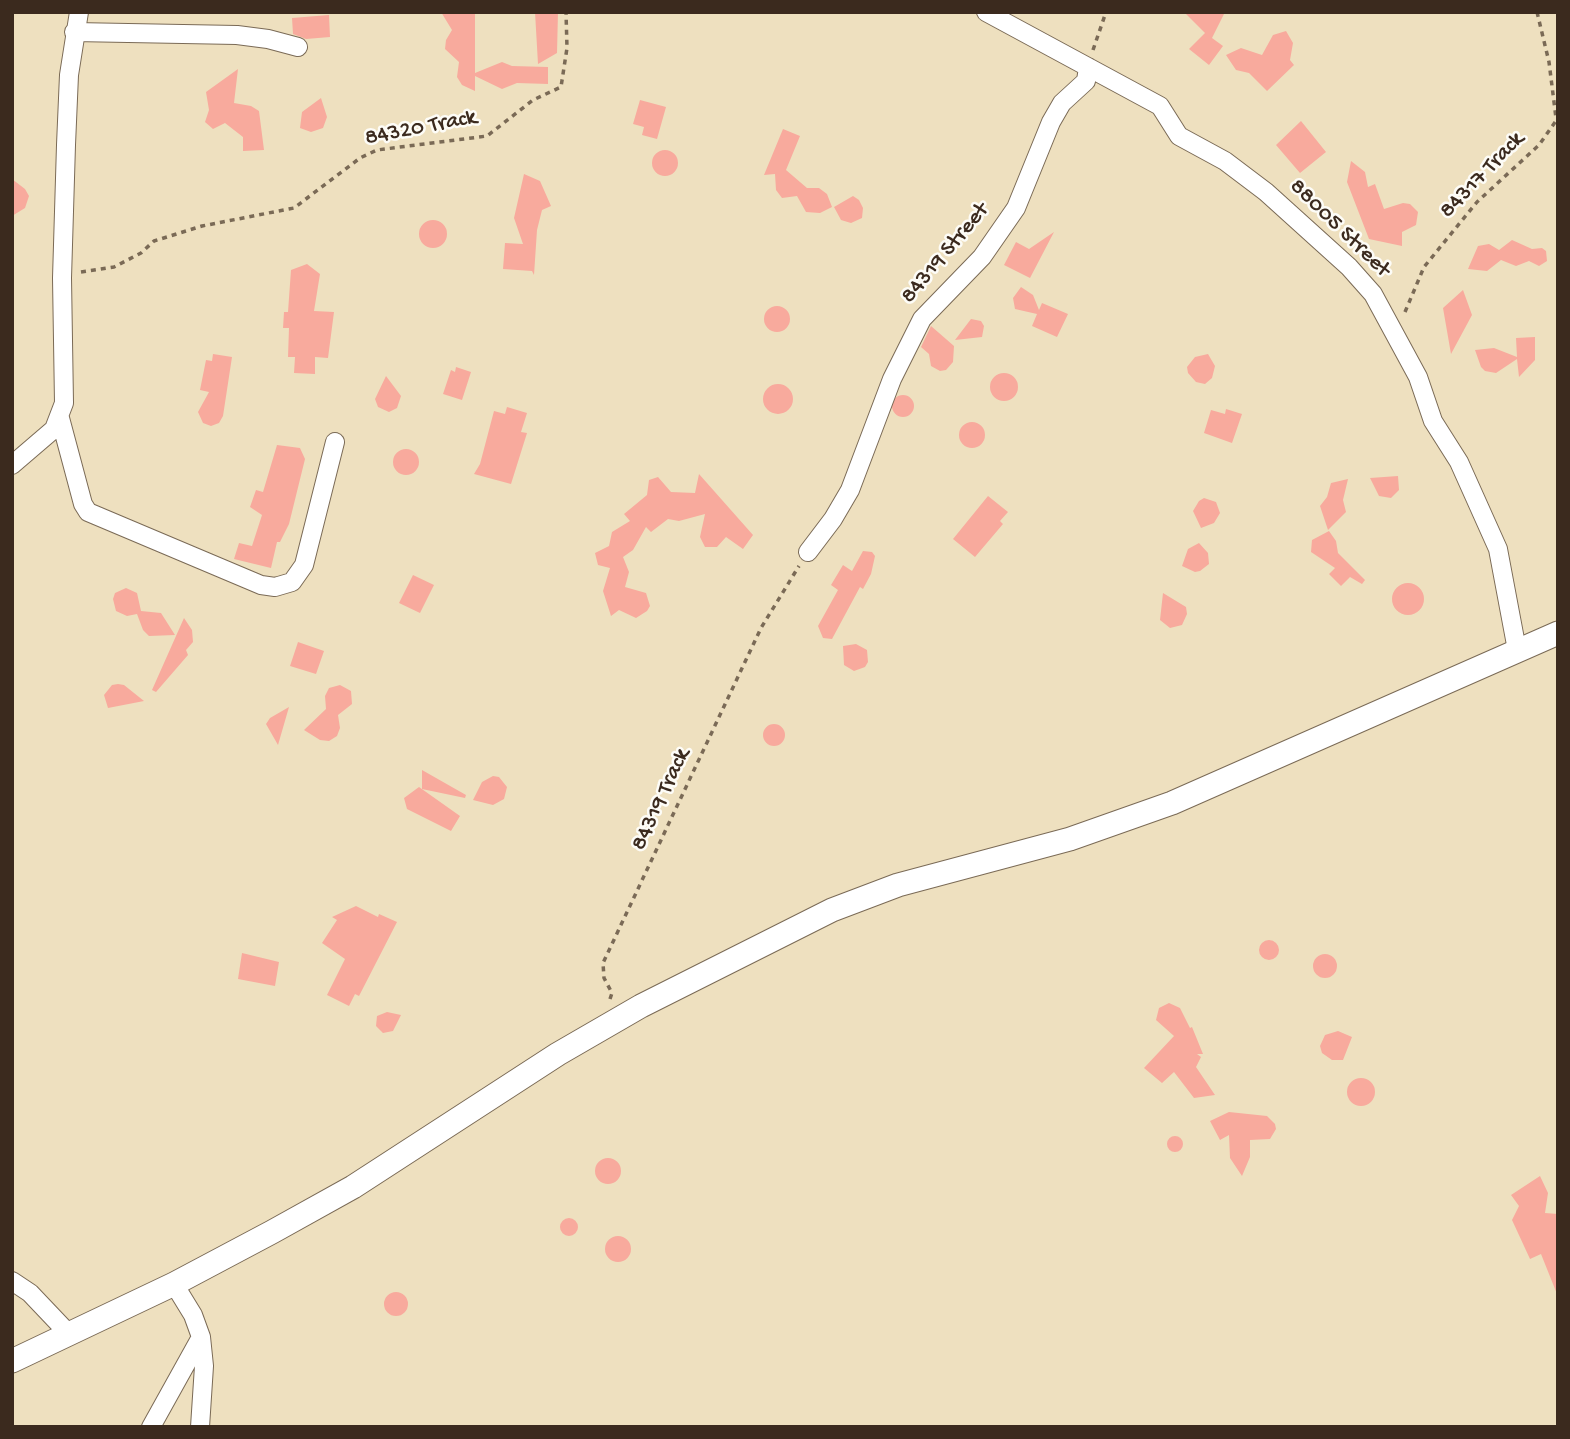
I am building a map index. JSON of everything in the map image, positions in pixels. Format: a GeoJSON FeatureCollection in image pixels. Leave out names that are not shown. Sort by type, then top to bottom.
{"type":"FeatureCollection","features":[{"type":"Feature","properties":{"kind":"street"},"geometry":{"type":"LineString","coordinates":[[12,465],[54,429],[60,418],[66,380],[62,278],[66,145],[74,32],[79,12]]}},
{"type":"Feature","properties":{"kind":"street","name":"88005 Street"},"geometry":{"type":"LineString","coordinates":[[986,12],[1160,106],[1180,136],[1225,161],[1266,192],[1349,267],[1373,294],[1418,377],[1433,421],[1459,462],[1498,549],[1517,650]]}},
{"type":"Feature","properties":{"kind":"street"},"geometry":{"type":"LineString","coordinates":[[74,32],[237,35],[268,38],[299,47]]}},
{"type":"Feature","properties":{"kind":"street","name":"84319 Street"},"geometry":{"type":"LineString","coordinates":[[808,552],[834,519],[850,490],[892,379],[922,319],[982,257],[1016,208],[1051,122],[1062,103],[1086,81],[1088,67]]}},
{"type":"Feature","properties":{"kind":"street"},"geometry":{"type":"LineString","coordinates":[[60,418],[82,503],[88,512],[261,585],[275,587],[292,582],[304,565],[335,442]]}},
{"type":"Feature","properties":{"kind":"street"},"geometry":{"type":"LineString","coordinates":[[12,1361],[174,1284],[353,1187],[558,1054],[641,1006],[832,910],[898,885],[1070,839],[1172,803],[1558,633]]}},
{"type":"Feature","properties":{"kind":"street"},"geometry":{"type":"LineString","coordinates":[[12,1281],[30,1293],[68,1333]]}},
{"type":"Feature","properties":{"kind":"street"},"geometry":{"type":"LineString","coordinates":[[174,1284],[193,1315],[201,1337],[204,1366],[200,1427]]}},
{"type":"Feature","properties":{"kind":"street"},"geometry":{"type":"LineString","coordinates":[[151,1427],[201,1337]]}},
{"type":"Feature","properties":{"kind":"path","name":"84320 Track"},"geometry":{"type":"LineString","coordinates":[[62,278],[87,269],[114,267],[141,253],[154,241],[202,226],[294,208],[360,158],[377,150],[487,136],[533,100],[561,87],[567,48],[566,12]]}},
{"type":"Feature","properties":{"kind":"path"},"geometry":{"type":"LineString","coordinates":[[1088,67],[1106,12]]}},
{"type":"Feature","properties":{"kind":"path"},"geometry":{"type":"LineString","coordinates":[[1537,12],[1549,62],[1557,119]]}},
{"type":"Feature","properties":{"kind":"path","name":"84317 Track"},"geometry":{"type":"LineString","coordinates":[[1396,333],[1424,267],[1476,202],[1539,145],[1557,119]]}},
{"type":"Feature","properties":{"kind":"path","name":"84319 Track"},"geometry":{"type":"LineString","coordinates":[[606,1006],[612,997],[604,978],[603,963],[761,628],[808,552]]}},
{"type":"Feature","properties":{"kind":"building"},"geometry":{"type":"Polygon","coordinates":[[[441,12],[475,12],[475,73],[502,62],[512,66],[548,67],[548,84],[517,83],[502,89],[475,76],[475,91],[462,85],[457,77],[459,62],[445,49],[446,40],[452,30],[441,12]]]}},
{"type":"Feature","properties":{"kind":"building"},"geometry":{"type":"Polygon","coordinates":[[[535,12],[558,12],[557,53],[538,64],[535,12]]]}},
{"type":"Feature","properties":{"kind":"building"},"geometry":{"type":"Polygon","coordinates":[[[1184,12],[1225,12],[1212,38],[1223,46],[1209,65],[1189,49],[1205,33],[1184,12]]]}},
{"type":"Feature","properties":{"kind":"building"},"geometry":{"type":"Polygon","coordinates":[[[329,15],[330,37],[306,39],[293,34],[292,18],[329,15]]]}},
{"type":"Feature","properties":{"kind":"building"},"geometry":{"type":"Polygon","coordinates":[[[1286,31],[1293,43],[1290,60],[1294,65],[1267,91],[1249,73],[1236,70],[1226,55],[1241,48],[1262,55],[1273,35],[1286,31]]]}},
{"type":"Feature","properties":{"kind":"building"},"geometry":{"type":"Polygon","coordinates":[[[238,69],[234,103],[251,106],[259,111],[264,150],[243,151],[243,137],[225,123],[213,129],[205,122],[209,110],[206,92],[238,69]]]}},
{"type":"Feature","properties":{"kind":"building"},"geometry":{"type":"Polygon","coordinates":[[[321,98],[327,117],[323,128],[311,132],[300,128],[302,112],[321,98]]]}},
{"type":"Feature","properties":{"kind":"building"},"geometry":{"type":"Polygon","coordinates":[[[640,100],[666,107],[657,139],[642,135],[644,127],[633,124],[640,100]]]}},
{"type":"Feature","properties":{"kind":"building"},"geometry":{"type":"Polygon","coordinates":[[[1301,121],[1326,152],[1300,173],[1276,145],[1301,121]]]}},
{"type":"Feature","properties":{"kind":"building"},"geometry":{"type":"Polygon","coordinates":[[[783,129],[800,136],[786,170],[807,188],[819,188],[827,194],[832,207],[820,213],[806,212],[797,196],[782,198],[776,190],[775,174],[764,175],[783,129]]]}},
{"type":"Feature","properties":{"kind":"building"},"geometry":{"type":"Polygon","coordinates":[[[665,150],[674,154],[678,163],[674,172],[665,176],[656,172],[652,163],[656,154],[665,150]]]}},
{"type":"Feature","properties":{"kind":"building"},"geometry":{"type":"Polygon","coordinates":[[[1351,161],[1365,172],[1368,187],[1375,184],[1384,209],[1403,203],[1410,204],[1418,212],[1416,225],[1402,232],[1402,246],[1369,239],[1347,182],[1351,161]]]}},
{"type":"Feature","properties":{"kind":"building"},"geometry":{"type":"Polygon","coordinates":[[[524,174],[540,181],[551,206],[542,210],[537,230],[534,275],[532,271],[503,269],[505,243],[523,244],[514,218],[524,174]]]}},
{"type":"Feature","properties":{"kind":"building"},"geometry":{"type":"Polygon","coordinates":[[[12,179],[25,189],[29,196],[25,208],[12,216],[12,179]]]}},
{"type":"Feature","properties":{"kind":"building"},"geometry":{"type":"Polygon","coordinates":[[[853,196],[863,208],[862,218],[851,223],[841,220],[834,207],[853,196]]]}},
{"type":"Feature","properties":{"kind":"building"},"geometry":{"type":"Polygon","coordinates":[[[433,220],[443,224],[447,234],[443,244],[433,248],[423,244],[419,234],[423,224],[433,220]]]}},
{"type":"Feature","properties":{"kind":"building"},"geometry":{"type":"Polygon","coordinates":[[[1054,232],[1030,278],[1004,265],[1016,242],[1029,249],[1054,232]]]}},
{"type":"Feature","properties":{"kind":"building"},"geometry":{"type":"Polygon","coordinates":[[[1512,240],[1532,249],[1542,248],[1546,251],[1547,261],[1539,266],[1529,261],[1516,266],[1501,260],[1487,271],[1468,269],[1478,246],[1489,244],[1499,250],[1512,240]]]}},
{"type":"Feature","properties":{"kind":"building"},"geometry":{"type":"Polygon","coordinates":[[[307,264],[320,274],[314,311],[334,312],[328,358],[315,357],[315,374],[294,373],[295,357],[288,357],[289,328],[283,328],[284,312],[288,312],[291,270],[307,264]]]}},
{"type":"Feature","properties":{"kind":"building"},"geometry":{"type":"Polygon","coordinates":[[[1021,287],[1033,295],[1039,310],[1042,303],[1068,314],[1057,337],[1032,326],[1037,314],[1015,309],[1013,298],[1021,287]]]}},
{"type":"Feature","properties":{"kind":"building"},"geometry":{"type":"Polygon","coordinates":[[[1463,290],[1472,315],[1451,354],[1443,308],[1463,290]]]}},
{"type":"Feature","properties":{"kind":"building"},"geometry":{"type":"Polygon","coordinates":[[[777,306],[786,310],[790,319],[786,328],[777,332],[768,328],[764,319],[768,310],[777,306]]]}},
{"type":"Feature","properties":{"kind":"building"},"geometry":{"type":"Polygon","coordinates":[[[971,319],[981,321],[984,326],[982,337],[955,340],[971,319]]]}},
{"type":"Feature","properties":{"kind":"building"},"geometry":{"type":"Polygon","coordinates":[[[931,326],[954,346],[953,362],[946,370],[940,371],[931,366],[929,354],[921,347],[931,326]]]}},
{"type":"Feature","properties":{"kind":"building"},"geometry":{"type":"Polygon","coordinates":[[[1535,337],[1535,360],[1519,377],[1517,359],[1496,373],[1485,371],[1481,367],[1475,350],[1494,348],[1517,357],[1516,338],[1535,337]]]}},
{"type":"Feature","properties":{"kind":"building"},"geometry":{"type":"Polygon","coordinates":[[[213,354],[232,357],[223,416],[219,423],[211,426],[203,423],[198,412],[209,392],[200,390],[206,360],[212,361],[213,354]]]}},
{"type":"Feature","properties":{"kind":"building"},"geometry":{"type":"Polygon","coordinates":[[[1208,354],[1215,366],[1212,378],[1205,384],[1196,382],[1188,373],[1187,367],[1195,357],[1208,354]]]}},
{"type":"Feature","properties":{"kind":"building"},"geometry":{"type":"Polygon","coordinates":[[[456,367],[471,372],[462,400],[443,394],[451,370],[455,372],[456,367]]]}},
{"type":"Feature","properties":{"kind":"building"},"geometry":{"type":"Polygon","coordinates":[[[1004,373],[1014,377],[1018,387],[1014,397],[1004,401],[994,397],[990,387],[994,377],[1004,373]]]}},
{"type":"Feature","properties":{"kind":"building"},"geometry":{"type":"Polygon","coordinates":[[[386,376],[401,396],[397,408],[389,412],[378,407],[375,399],[386,376]]]}},
{"type":"Feature","properties":{"kind":"building"},"geometry":{"type":"Polygon","coordinates":[[[778,384],[789,388],[793,399],[789,410],[778,414],[767,410],[763,399],[767,388],[778,384]]]}},
{"type":"Feature","properties":{"kind":"building"},"geometry":{"type":"Polygon","coordinates":[[[903,395],[913,402],[914,406],[907,416],[903,417],[893,410],[892,406],[899,396],[903,395]]]}},
{"type":"Feature","properties":{"kind":"building"},"geometry":{"type":"Polygon","coordinates":[[[507,407],[527,413],[521,432],[527,433],[511,484],[474,474],[480,464],[494,411],[505,414],[507,407]]]}},
{"type":"Feature","properties":{"kind":"building"},"geometry":{"type":"Polygon","coordinates":[[[1226,409],[1242,414],[1232,443],[1204,433],[1211,410],[1225,414],[1226,409]]]}},
{"type":"Feature","properties":{"kind":"building"},"geometry":{"type":"Polygon","coordinates":[[[972,422],[981,426],[985,435],[981,444],[972,448],[963,444],[959,435],[963,426],[972,422]]]}},
{"type":"Feature","properties":{"kind":"building"},"geometry":{"type":"Polygon","coordinates":[[[277,445],[300,448],[305,459],[289,524],[280,542],[277,542],[271,568],[234,559],[239,543],[252,546],[262,515],[250,507],[256,490],[263,492],[277,445]]]}},
{"type":"Feature","properties":{"kind":"building"},"geometry":{"type":"Polygon","coordinates":[[[406,449],[415,453],[419,462],[415,471],[406,475],[397,471],[393,462],[397,453],[406,449]]]}},
{"type":"Feature","properties":{"kind":"building"},"geometry":{"type":"Polygon","coordinates":[[[699,474],[753,535],[743,549],[726,537],[717,547],[705,547],[700,537],[705,514],[679,521],[668,519],[651,532],[646,527],[633,550],[623,557],[629,572],[625,587],[646,593],[650,606],[636,618],[619,610],[611,616],[603,591],[610,568],[598,565],[595,553],[609,546],[612,532],[630,521],[624,514],[647,495],[649,480],[658,477],[671,492],[695,493],[699,474]]]}},
{"type":"Feature","properties":{"kind":"building"},"geometry":{"type":"Polygon","coordinates":[[[1398,476],[1399,490],[1391,498],[1379,496],[1370,478],[1398,476]]]}},
{"type":"Feature","properties":{"kind":"building"},"geometry":{"type":"Polygon","coordinates":[[[1348,479],[1343,500],[1346,512],[1328,530],[1320,506],[1327,497],[1331,483],[1348,479]]]}},
{"type":"Feature","properties":{"kind":"building"},"geometry":{"type":"Polygon","coordinates":[[[988,496],[1008,512],[1000,521],[1003,524],[975,557],[953,539],[988,496]]]}},
{"type":"Feature","properties":{"kind":"building"},"geometry":{"type":"Polygon","coordinates":[[[1204,498],[1216,502],[1220,513],[1214,523],[1201,528],[1193,511],[1204,498]]]}},
{"type":"Feature","properties":{"kind":"building"},"geometry":{"type":"Polygon","coordinates":[[[1329,531],[1336,541],[1338,553],[1365,580],[1362,584],[1350,577],[1341,586],[1329,574],[1335,568],[1311,552],[1312,540],[1329,531]]]}},
{"type":"Feature","properties":{"kind":"building"},"geometry":{"type":"Polygon","coordinates":[[[1199,543],[1208,553],[1209,564],[1195,572],[1182,566],[1188,549],[1199,543]]]}},
{"type":"Feature","properties":{"kind":"building"},"geometry":{"type":"Polygon","coordinates":[[[863,551],[872,552],[875,556],[871,574],[863,589],[860,587],[832,639],[823,638],[818,626],[838,590],[831,585],[843,565],[852,571],[863,551]]]}},
{"type":"Feature","properties":{"kind":"building"},"geometry":{"type":"Polygon","coordinates":[[[413,575],[434,585],[420,613],[399,603],[413,575]]]}},
{"type":"Feature","properties":{"kind":"building"},"geometry":{"type":"Polygon","coordinates":[[[1408,583],[1419,588],[1424,599],[1419,610],[1408,615],[1397,610],[1392,599],[1397,588],[1408,583]]]}},
{"type":"Feature","properties":{"kind":"building"},"geometry":{"type":"Polygon","coordinates":[[[126,588],[137,593],[141,611],[161,613],[175,635],[149,636],[143,630],[137,614],[127,616],[116,611],[113,599],[115,593],[126,588]]]}},
{"type":"Feature","properties":{"kind":"building"},"geometry":{"type":"Polygon","coordinates":[[[1163,593],[1186,607],[1187,614],[1182,625],[1170,628],[1160,620],[1163,593]]]}},
{"type":"Feature","properties":{"kind":"building"},"geometry":{"type":"Polygon","coordinates":[[[184,618],[192,630],[193,642],[186,650],[188,655],[156,692],[152,690],[184,618]]]}},
{"type":"Feature","properties":{"kind":"building"},"geometry":{"type":"Polygon","coordinates":[[[298,642],[324,651],[316,674],[290,666],[298,642]]]}},
{"type":"Feature","properties":{"kind":"building"},"geometry":{"type":"Polygon","coordinates":[[[856,644],[867,650],[868,662],[865,667],[854,671],[844,665],[843,646],[856,644]]]}},
{"type":"Feature","properties":{"kind":"building"},"geometry":{"type":"Polygon","coordinates":[[[112,685],[124,685],[144,701],[108,708],[104,695],[112,685]]]}},
{"type":"Feature","properties":{"kind":"building"},"geometry":{"type":"Polygon","coordinates":[[[340,685],[351,691],[352,704],[338,715],[340,728],[337,736],[329,741],[320,740],[304,730],[326,709],[325,696],[329,688],[340,685]]]}},
{"type":"Feature","properties":{"kind":"building"},"geometry":{"type":"Polygon","coordinates":[[[289,707],[278,745],[266,724],[270,718],[289,707]]]}},
{"type":"Feature","properties":{"kind":"building"},"geometry":{"type":"Polygon","coordinates":[[[774,724],[782,727],[785,735],[782,743],[774,746],[766,743],[763,735],[766,727],[774,724]]]}},
{"type":"Feature","properties":{"kind":"building"},"geometry":{"type":"Polygon","coordinates":[[[422,770],[466,795],[465,798],[422,789],[422,770]]]}},
{"type":"Feature","properties":{"kind":"building"},"geometry":{"type":"Polygon","coordinates":[[[493,776],[499,777],[507,787],[504,799],[493,805],[473,800],[482,782],[493,776]]]}},
{"type":"Feature","properties":{"kind":"building"},"geometry":{"type":"Polygon","coordinates":[[[419,787],[460,816],[451,831],[407,809],[404,798],[419,787]]]}},
{"type":"Feature","properties":{"kind":"building"},"geometry":{"type":"Polygon","coordinates":[[[356,906],[378,917],[379,914],[397,922],[359,996],[355,994],[349,1006],[327,995],[345,959],[322,943],[337,920],[332,917],[356,906]]]}},
{"type":"Feature","properties":{"kind":"building"},"geometry":{"type":"Polygon","coordinates":[[[1269,940],[1276,943],[1279,950],[1276,957],[1269,960],[1262,957],[1259,950],[1262,943],[1269,940]]]}},
{"type":"Feature","properties":{"kind":"building"},"geometry":{"type":"Polygon","coordinates":[[[242,953],[279,962],[275,986],[238,979],[242,953]]]}},
{"type":"Feature","properties":{"kind":"building"},"geometry":{"type":"Polygon","coordinates":[[[1320,954],[1330,954],[1337,961],[1337,971],[1330,978],[1320,978],[1313,971],[1313,961],[1320,954]]]}},
{"type":"Feature","properties":{"kind":"building"},"geometry":{"type":"Polygon","coordinates":[[[1169,1003],[1180,1008],[1190,1028],[1192,1027],[1203,1054],[1197,1054],[1201,1057],[1196,1067],[1215,1095],[1194,1098],[1174,1072],[1162,1083],[1144,1068],[1174,1036],[1156,1020],[1159,1008],[1169,1003]]]}},
{"type":"Feature","properties":{"kind":"building"},"geometry":{"type":"Polygon","coordinates":[[[387,1012],[401,1015],[393,1031],[383,1033],[376,1026],[377,1016],[387,1012]]]}},
{"type":"Feature","properties":{"kind":"building"},"geometry":{"type":"Polygon","coordinates":[[[1338,1031],[1352,1037],[1343,1060],[1332,1060],[1322,1053],[1320,1046],[1325,1035],[1338,1031]]]}},
{"type":"Feature","properties":{"kind":"building"},"geometry":{"type":"Polygon","coordinates":[[[1361,1078],[1371,1082],[1375,1092],[1371,1102],[1361,1106],[1351,1102],[1347,1092],[1351,1082],[1361,1078]]]}},
{"type":"Feature","properties":{"kind":"building"},"geometry":{"type":"Polygon","coordinates":[[[1229,1112],[1267,1116],[1275,1124],[1276,1129],[1270,1139],[1250,1140],[1250,1157],[1242,1176],[1230,1158],[1229,1135],[1220,1140],[1210,1121],[1229,1112]]]}},
{"type":"Feature","properties":{"kind":"building"},"geometry":{"type":"Polygon","coordinates":[[[1175,1136],[1181,1138],[1181,1150],[1175,1152],[1169,1150],[1167,1144],[1169,1138],[1175,1136]]]}},
{"type":"Feature","properties":{"kind":"building"},"geometry":{"type":"Polygon","coordinates":[[[608,1158],[617,1162],[621,1171],[617,1180],[608,1184],[599,1180],[595,1171],[599,1162],[608,1158]]]}},
{"type":"Feature","properties":{"kind":"building"},"geometry":{"type":"Polygon","coordinates":[[[1540,1176],[1548,1193],[1545,1213],[1558,1214],[1557,1294],[1541,1254],[1530,1259],[1512,1220],[1519,1206],[1511,1195],[1540,1176]]]}},
{"type":"Feature","properties":{"kind":"building"},"geometry":{"type":"Polygon","coordinates":[[[569,1218],[575,1221],[578,1227],[575,1233],[569,1236],[563,1233],[560,1227],[563,1221],[569,1218]]]}},
{"type":"Feature","properties":{"kind":"building"},"geometry":{"type":"Polygon","coordinates":[[[618,1236],[627,1240],[631,1249],[627,1258],[618,1262],[609,1258],[605,1249],[609,1240],[618,1236]]]}},
{"type":"Feature","properties":{"kind":"building"},"geometry":{"type":"Polygon","coordinates":[[[396,1292],[405,1295],[408,1304],[405,1313],[396,1316],[387,1313],[384,1304],[387,1295],[396,1292]]]}}]}
